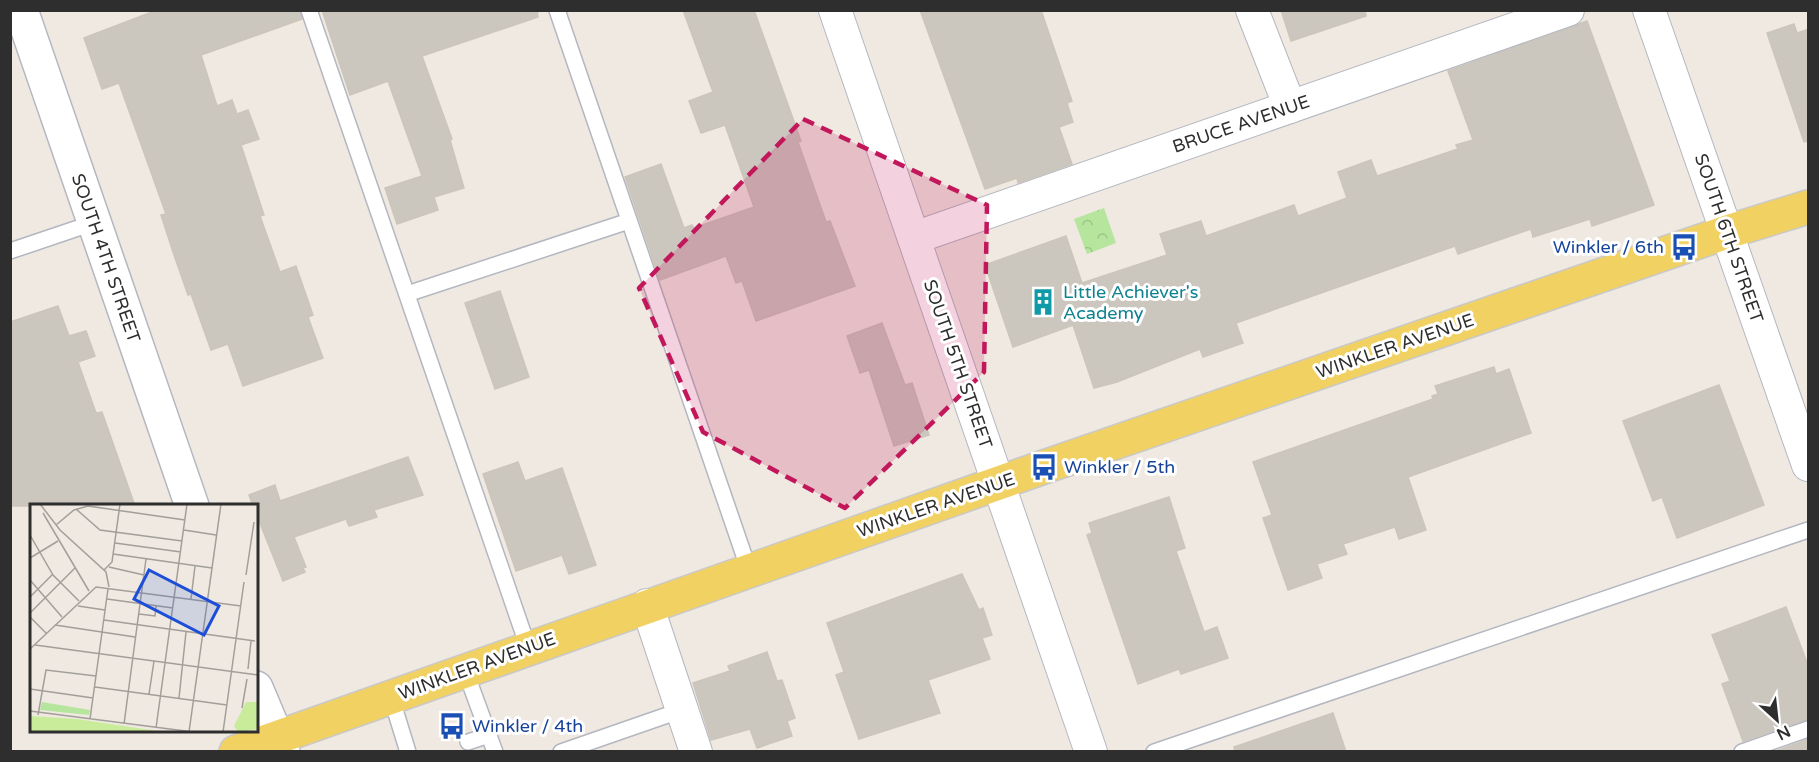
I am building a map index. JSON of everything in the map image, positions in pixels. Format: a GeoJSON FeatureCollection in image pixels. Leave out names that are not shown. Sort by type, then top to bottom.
{"type":"FeatureCollection","features":[{"type":"Feature","properties":{"kind":"main road","name":"SOUTH 4TH STREET"},"geometry":{"type":"LineString","coordinates":[[21,10],[191,504]]}},
{"type":"Feature","properties":{"kind":"main road","name":"WINKLER AVENUE"},"geometry":{"type":"LineString","coordinates":[[236,752],[280,745],[391,697],[528,647],[1727,232],[1809,207]]}},
{"type":"Feature","properties":{"kind":"main road"},"geometry":{"type":"LineString","coordinates":[[258,693],[280,745]]}},
{"type":"Feature","properties":{"kind":"street","name":"SOUTH 5TH STREET"},"geometry":{"type":"LineString","coordinates":[[835,10],[1091,752]]}},
{"type":"Feature","properties":{"kind":"street"},"geometry":{"type":"LineString","coordinates":[[1252,10],[1290,107]]}},
{"type":"Feature","properties":{"kind":"street","name":"BRUCE AVENUE"},"geometry":{"type":"LineString","coordinates":[[914,238],[1568,10]]}},
{"type":"Feature","properties":{"kind":"street","name":"SOUTH 6TH STREET"},"geometry":{"type":"LineString","coordinates":[[1649,10],[1809,465]]}},
{"type":"Feature","properties":{"kind":"street"},"geometry":{"type":"LineString","coordinates":[[647,606],[696,752]]}},
{"type":"Feature","properties":{"kind":"lane"},"geometry":{"type":"LineString","coordinates":[[309,10],[528,647]]}},
{"type":"Feature","properties":{"kind":"lane"},"geometry":{"type":"LineString","coordinates":[[557,10],[749,570]]}},
{"type":"Feature","properties":{"kind":"lane"},"geometry":{"type":"LineString","coordinates":[[407,294],[629,220]]}},
{"type":"Feature","properties":{"kind":"lane"},"geometry":{"type":"LineString","coordinates":[[10,250],[93,223]]}},
{"type":"Feature","properties":{"kind":"lane"},"geometry":{"type":"LineString","coordinates":[[1154,752],[1809,530]]}},
{"type":"Feature","properties":{"kind":"lane"},"geometry":{"type":"LineString","coordinates":[[465,670],[495,752]]}},
{"type":"Feature","properties":{"kind":"lane"},"geometry":{"type":"LineString","coordinates":[[391,697],[408,752]]}},
{"type":"Feature","properties":{"kind":"lane"},"geometry":{"type":"LineString","coordinates":[[561,752],[682,710]]}},
{"type":"Feature","properties":{"kind":"lane"},"geometry":{"type":"LineString","coordinates":[[1742,752],[1809,729]]}},
{"type":"Feature","properties":{"kind":"lane"},"geometry":{"type":"LineString","coordinates":[[468,742],[489,735]]}},
{"type":"Feature","properties":{"kind":"highlighted area"},"geometry":{"type":"Polygon","coordinates":[[[803,119],[987,205],[984,372],[845,508],[703,432],[639,288],[803,119]]]}},
{"type":"Feature","properties":{"kind":"green space"},"geometry":{"type":"Polygon","coordinates":[[[1104,208],[1116,243],[1087,254],[1074,219],[1104,208]]]}},
{"type":"Feature","properties":{"kind":"building"},"geometry":{"type":"Polygon","coordinates":[[[157,10],[300,10],[302,19],[201,55],[217,106],[232,100],[237,114],[248,110],[259,139],[241,145],[264,215],[260,216],[280,272],[296,266],[313,315],[308,317],[323,358],[243,386],[228,344],[211,350],[174,255],[161,215],[166,214],[119,83],[102,89],[84,38],[157,10]]]}},
{"type":"Feature","properties":{"kind":"building"},"geometry":{"type":"Polygon","coordinates":[[[322,10],[537,10],[538,17],[422,56],[452,139],[450,140],[464,188],[434,197],[438,210],[397,224],[385,188],[422,176],[388,81],[350,95],[322,10]]]}},
{"type":"Feature","properties":{"kind":"building"},"geometry":{"type":"Polygon","coordinates":[[[683,10],[754,10],[801,141],[798,142],[826,222],[830,221],[855,286],[756,321],[742,281],[736,283],[726,256],[660,280],[625,177],[661,164],[684,228],[692,225],[694,228],[754,207],[725,125],[701,133],[689,101],[713,92],[683,10]]]}},
{"type":"Feature","properties":{"kind":"building"},"geometry":{"type":"Polygon","coordinates":[[[920,10],[1041,10],[1072,101],[1067,103],[1073,122],[1059,127],[1072,164],[1018,183],[1017,178],[985,189],[920,10]]]}},
{"type":"Feature","properties":{"kind":"building"},"geometry":{"type":"Polygon","coordinates":[[[1281,10],[1365,10],[1366,16],[1291,41],[1281,10]]]}},
{"type":"Feature","properties":{"kind":"building"},"geometry":{"type":"Polygon","coordinates":[[[1587,21],[1654,205],[1592,226],[1590,219],[1533,237],[1531,229],[1458,254],[1455,246],[1236,323],[1243,343],[1203,357],[1200,349],[1117,382],[1094,388],[1073,325],[1013,347],[985,265],[1066,236],[1082,283],[1167,255],[1160,234],[1201,221],[1206,236],[1294,205],[1298,216],[1347,198],[1338,172],[1371,160],[1377,176],[1458,149],[1456,145],[1473,140],[1448,71],[1587,21]]]}},
{"type":"Feature","properties":{"kind":"building"},"geometry":{"type":"Polygon","coordinates":[[[1794,24],[1797,33],[1809,29],[1809,141],[1804,142],[1767,33],[1794,24]]]}},
{"type":"Feature","properties":{"kind":"building"},"geometry":{"type":"Polygon","coordinates":[[[500,291],[529,377],[495,389],[465,303],[500,291]]]}},
{"type":"Feature","properties":{"kind":"building"},"geometry":{"type":"Polygon","coordinates":[[[58,306],[69,336],[86,331],[95,356],[78,362],[96,413],[102,412],[134,504],[10,506],[10,322],[58,306]]]}},
{"type":"Feature","properties":{"kind":"building"},"geometry":{"type":"Polygon","coordinates":[[[882,323],[905,385],[912,383],[929,435],[894,446],[869,370],[860,373],[847,336],[882,323]]]}},
{"type":"Feature","properties":{"kind":"building"},"geometry":{"type":"Polygon","coordinates":[[[1494,367],[1496,374],[1509,369],[1531,433],[1408,477],[1426,530],[1399,539],[1395,527],[1343,544],[1347,554],[1317,564],[1322,578],[1288,590],[1263,518],[1272,515],[1253,462],[1433,399],[1432,396],[1438,394],[1435,386],[1494,367]]]}},
{"type":"Feature","properties":{"kind":"building"},"geometry":{"type":"Polygon","coordinates":[[[1719,385],[1764,505],[1677,538],[1662,497],[1653,501],[1623,421],[1719,385]]]}},
{"type":"Feature","properties":{"kind":"building"},"geometry":{"type":"Polygon","coordinates":[[[408,457],[423,495],[374,510],[377,517],[349,526],[346,519],[294,537],[306,567],[303,568],[305,572],[283,581],[258,518],[258,504],[252,504],[249,495],[275,485],[280,501],[408,457]]]}},
{"type":"Feature","properties":{"kind":"building"},"geometry":{"type":"Polygon","coordinates":[[[518,462],[525,481],[562,468],[596,565],[569,574],[562,555],[516,571],[483,474],[518,462]]]}},
{"type":"Feature","properties":{"kind":"building"},"geometry":{"type":"Polygon","coordinates":[[[1169,497],[1185,548],[1176,551],[1204,632],[1217,627],[1228,658],[1181,674],[1179,669],[1138,684],[1087,535],[1092,533],[1089,523],[1169,497]]]}},
{"type":"Feature","properties":{"kind":"building"},"geometry":{"type":"Polygon","coordinates":[[[962,574],[979,610],[983,608],[992,635],[982,638],[990,659],[928,680],[940,713],[859,739],[836,675],[844,672],[827,623],[962,574]]]}},
{"type":"Feature","properties":{"kind":"building"},"geometry":{"type":"Polygon","coordinates":[[[1786,607],[1809,668],[1809,719],[1743,741],[1722,684],[1730,681],[1712,635],[1786,607]]]}},
{"type":"Feature","properties":{"kind":"building"},"geometry":{"type":"Polygon","coordinates":[[[767,652],[777,681],[782,680],[795,718],[787,721],[792,736],[757,748],[750,729],[711,740],[693,683],[730,671],[728,666],[767,652]]]}},
{"type":"Feature","properties":{"kind":"building"},"geometry":{"type":"Polygon","coordinates":[[[1333,713],[1346,752],[1235,752],[1234,747],[1333,713]]]}},
{"type":"Feature","properties":{"kind":"building"},"geometry":{"type":"Polygon","coordinates":[[[1809,739],[1809,752],[1773,752],[1809,739]]]}},
{"type":"Feature","properties":{"kind":"place","name":"Winkler / 6th"},"geometry":{"type":"Point","coordinates":[1684,247]}},
{"type":"Feature","properties":{"kind":"place","name":"Little Achiever's Academy"},"geometry":{"type":"Point","coordinates":[1043,302]}},
{"type":"Feature","properties":{"kind":"place","name":"Winkler / 5th"},"geometry":{"type":"Point","coordinates":[1044,467]}},
{"type":"Feature","properties":{"kind":"place","name":"Winkler / 4th"},"geometry":{"type":"Point","coordinates":[452,726]}}]}
